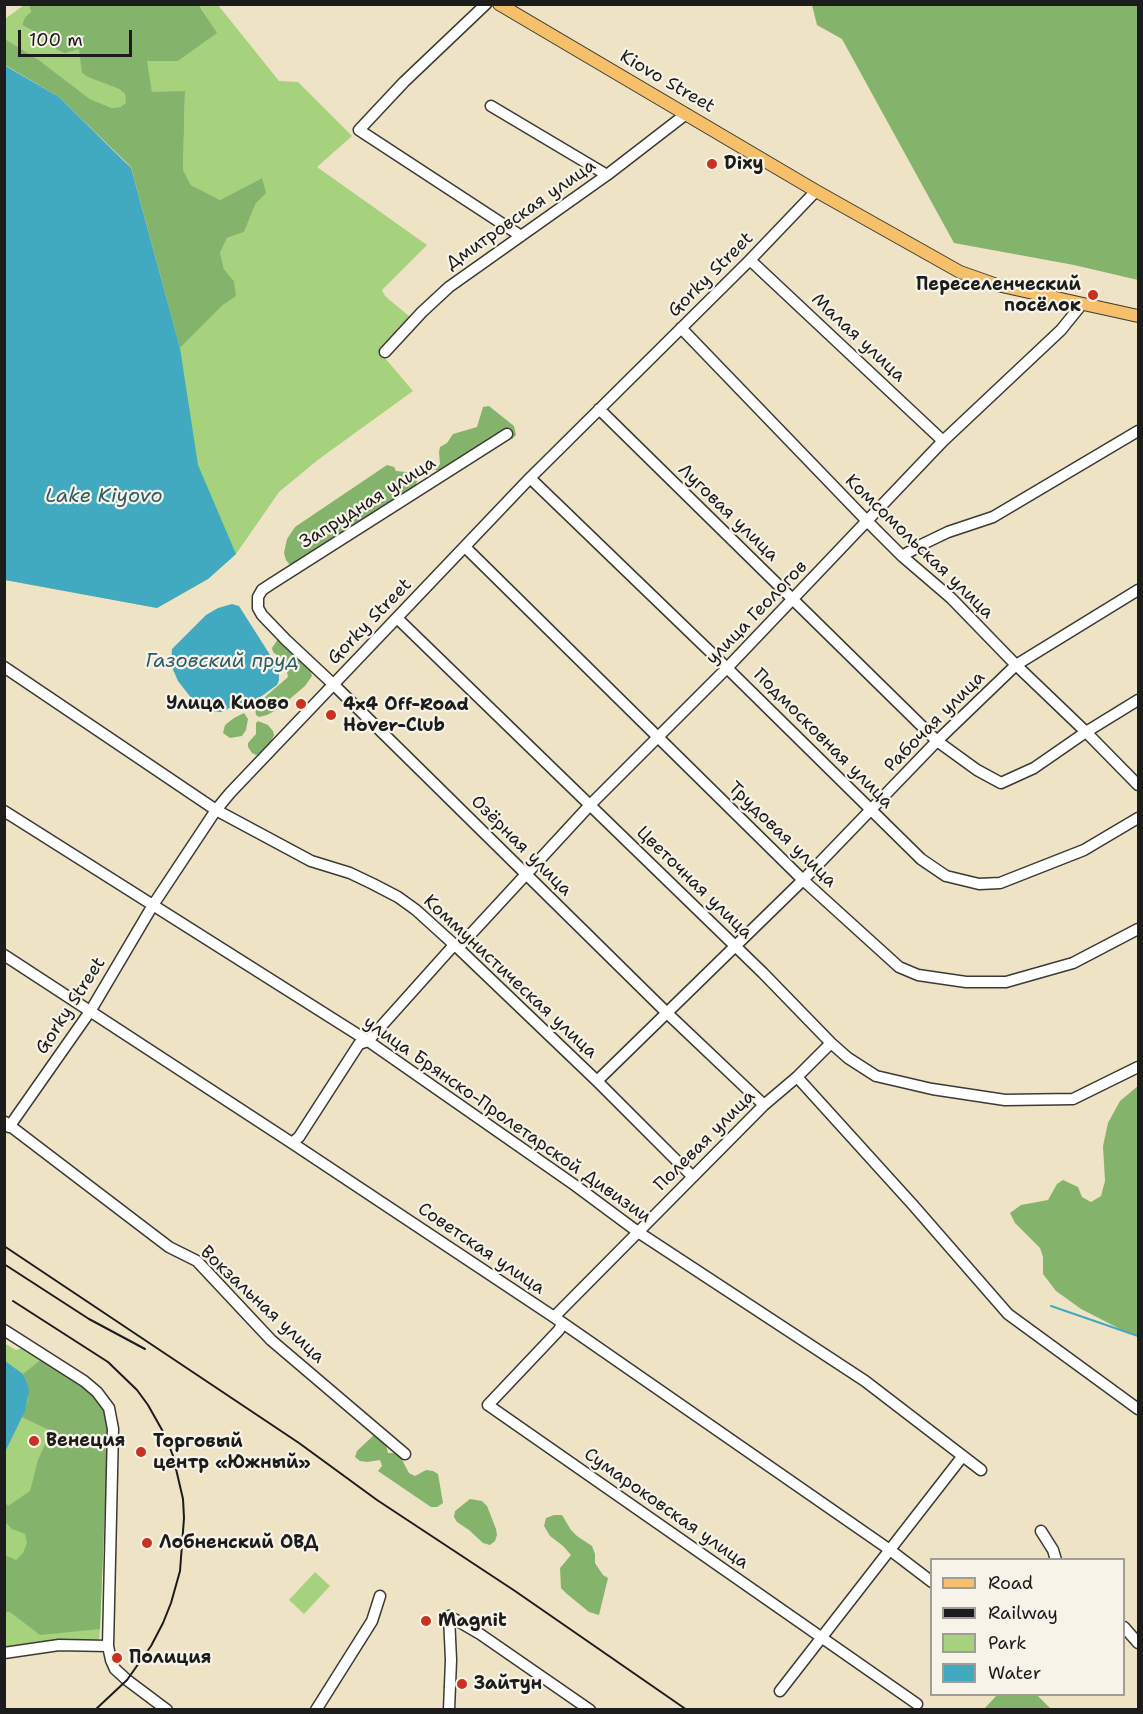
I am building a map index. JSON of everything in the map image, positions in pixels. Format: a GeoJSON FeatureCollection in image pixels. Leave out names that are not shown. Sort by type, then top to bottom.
{"type":"FeatureCollection","features":[{"type":"Feature","properties":{"kind":"main road","name":"Kiovo Street"},"geometry":{"type":"LineString","coordinates":[[499,4],[816,191],[960,272],[997,285],[1138,316]]}},
{"type":"Feature","properties":{"kind":"street"},"geometry":{"type":"LineString","coordinates":[[486,4],[404,82],[359,130],[521,236]]}},
{"type":"Feature","properties":{"kind":"street"},"geometry":{"type":"LineString","coordinates":[[491,106],[607,175]]}},
{"type":"Feature","properties":{"kind":"street","name":"Дмитровская улица"},"geometry":{"type":"LineString","coordinates":[[385,352],[449,287],[607,175],[686,114]]}},
{"type":"Feature","properties":{"kind":"street","name":"Gorky Street"},"geometry":{"type":"LineString","coordinates":[[7,1124],[90,1010],[153,905],[216,810],[258,761],[530,478],[750,260],[816,191]]}},
{"type":"Feature","properties":{"kind":"street","name":"Малая улица"},"geometry":{"type":"LineString","coordinates":[[750,260],[943,441]]}},
{"type":"Feature","properties":{"kind":"street","name":"улица Геологов"},"geometry":{"type":"LineString","coordinates":[[292,1143],[299,1137],[359,1044],[368,1041],[590,804],[727,668],[943,441],[1061,330],[1082,304]]}},
{"type":"Feature","properties":{"kind":"street","name":"Комсомольская улица"},"geometry":{"type":"LineString","coordinates":[[681,328],[867,521],[902,556],[951,598],[1138,785]]}},
{"type":"Feature","properties":{"kind":"street","name":"Луговая улица"},"geometry":{"type":"LineString","coordinates":[[599,409],[937,741],[977,770],[1001,783],[1034,768],[1086,732]]}},
{"type":"Feature","properties":{"kind":"street"},"geometry":{"type":"LineString","coordinates":[[902,556],[948,532],[993,517],[1138,431]]}},
{"type":"Feature","properties":{"kind":"street","name":"Запрудная улица"},"geometry":{"type":"LineString","coordinates":[[258,608],[258,597],[262,590],[507,434]]}},
{"type":"Feature","properties":{"kind":"street","name":"Подмосковная улица"},"geometry":{"type":"LineString","coordinates":[[530,478],[921,859],[946,876],[979,884],[1000,883],[1084,850],[1138,818]]}},
{"type":"Feature","properties":{"kind":"street","name":"Трудовая улица"},"geometry":{"type":"LineString","coordinates":[[465,547],[803,880],[899,967],[918,975],[966,982],[1006,982],[1073,963],[1138,929]]}},
{"type":"Feature","properties":{"kind":"street","name":"Рабочая улица"},"geometry":{"type":"LineString","coordinates":[[597,1081],[803,880],[937,741],[1016,665],[1138,591]]}},
{"type":"Feature","properties":{"kind":"street","name":"Озёрная улица"},"geometry":{"type":"LineString","coordinates":[[258,608],[270,624],[764,1105]]}},
{"type":"Feature","properties":{"kind":"street","name":"Цветочная улица"},"geometry":{"type":"LineString","coordinates":[[397,618],[763,973],[831,1043],[848,1058],[876,1076],[932,1089],[1005,1100],[1073,1099],[1138,1067]]}},
{"type":"Feature","properties":{"kind":"street","name":"Коммунистическая улица"},"geometry":{"type":"LineString","coordinates":[[4,667],[216,810],[311,861],[350,873],[398,897],[416,910],[597,1081],[692,1176]]}},
{"type":"Feature","properties":{"kind":"street"},"geometry":{"type":"LineString","coordinates":[[1086,732],[1138,700]]}},
{"type":"Feature","properties":{"kind":"street","name":"улица Брянско-Пролетарской Дивизии"},"geometry":{"type":"LineString","coordinates":[[4,811],[368,1041],[576,1186],[638,1233],[865,1382],[981,1470]]}},
{"type":"Feature","properties":{"kind":"street","name":"Советская улица"},"geometry":{"type":"LineString","coordinates":[[4,955],[558,1320],[890,1550],[930,1580]]}},
{"type":"Feature","properties":{"kind":"street","name":"Полевая улица"},"geometry":{"type":"LineString","coordinates":[[558,1320],[692,1176],[831,1043]]}},
{"type":"Feature","properties":{"kind":"street"},"geometry":{"type":"LineString","coordinates":[[797,1077],[1008,1314],[1138,1409]]}},
{"type":"Feature","properties":{"kind":"street","name":"Вокзальная улица"},"geometry":{"type":"LineString","coordinates":[[7,1124],[169,1247],[197,1261],[271,1340],[405,1454]]}},
{"type":"Feature","properties":{"kind":"street","name":"Сумароковская улица"},"geometry":{"type":"LineString","coordinates":[[558,1320],[559,1330],[488,1405],[917,1704]]}},
{"type":"Feature","properties":{"kind":"street"},"geometry":{"type":"LineString","coordinates":[[4,1330],[84,1381],[97,1392],[109,1408],[113,1429],[108,1646],[116,1669],[167,1710]]}},
{"type":"Feature","properties":{"kind":"street"},"geometry":{"type":"LineString","coordinates":[[780,1691],[962,1457]]}},
{"type":"Feature","properties":{"kind":"street"},"geometry":{"type":"LineString","coordinates":[[1041,1531],[1055,1558]]}},
{"type":"Feature","properties":{"kind":"street"},"geometry":{"type":"LineString","coordinates":[[316,1710],[372,1620],[380,1596]]}},
{"type":"Feature","properties":{"kind":"street"},"geometry":{"type":"LineString","coordinates":[[450,1710],[449,1616],[590,1710]]}},
{"type":"Feature","properties":{"kind":"street"},"geometry":{"type":"LineString","coordinates":[[1125,1629],[1138,1643]]}},
{"type":"Feature","properties":{"kind":"street"},"geometry":{"type":"LineString","coordinates":[[4,1653],[59,1645],[108,1646]]}},
{"type":"Feature","properties":{"kind":"green space"},"geometry":{"type":"Polygon","coordinates":[[[24,5],[29,5],[31,12],[25,17],[22,25],[37,33],[56,49],[80,49],[89,77],[119,89],[125,94],[127,103],[112,108],[90,99],[39,60],[5,39],[5,19],[24,5]]]}},
{"type":"Feature","properties":{"kind":"green space"},"geometry":{"type":"Polygon","coordinates":[[[29,5],[201,5],[200,7],[217,33],[178,61],[147,61],[152,92],[185,91],[183,170],[191,185],[220,200],[262,178],[266,193],[256,203],[244,232],[227,238],[220,253],[224,269],[234,281],[236,296],[223,305],[180,348],[131,167],[59,97],[5,65],[5,39],[39,60],[90,99],[112,108],[120,107],[126,103],[125,94],[119,89],[82,73],[79,49],[65,53],[22,25],[25,17],[31,12],[29,5]]]}},
{"type":"Feature","properties":{"kind":"green space"},"geometry":{"type":"Polygon","coordinates":[[[201,5],[218,5],[279,81],[298,82],[352,136],[317,167],[427,245],[382,290],[385,296],[410,317],[379,351],[413,391],[319,459],[279,492],[236,554],[208,579],[157,608],[5,580],[5,65],[131,167],[180,348],[235,296],[234,281],[224,269],[220,253],[227,238],[244,232],[256,203],[262,178],[220,200],[191,185],[183,170],[185,92],[152,92],[146,61],[178,61],[216,33],[201,5]]]}},
{"type":"Feature","properties":{"kind":"green space"},"geometry":{"type":"Polygon","coordinates":[[[812,5],[1138,5],[1138,280],[1074,265],[954,243],[842,39],[817,25],[812,5]]]}},
{"type":"Feature","properties":{"kind":"green space"},"geometry":{"type":"Polygon","coordinates":[[[489,406],[514,426],[516,435],[512,439],[499,432],[440,471],[435,470],[440,464],[440,447],[447,443],[453,434],[477,427],[483,407],[489,406]]]}},
{"type":"Feature","properties":{"kind":"green space"},"geometry":{"type":"Polygon","coordinates":[[[387,465],[394,467],[396,471],[415,473],[418,479],[415,487],[294,566],[289,564],[284,553],[287,539],[295,527],[387,465]]]}},
{"type":"Feature","properties":{"kind":"green space"},"geometry":{"type":"Polygon","coordinates":[[[278,639],[310,669],[312,676],[305,686],[278,709],[259,717],[256,715],[255,708],[288,677],[285,662],[273,652],[272,648],[278,639]]]}},
{"type":"Feature","properties":{"kind":"green space"},"geometry":{"type":"Polygon","coordinates":[[[244,713],[248,719],[242,736],[230,738],[223,733],[225,725],[244,713]]]}},
{"type":"Feature","properties":{"kind":"green space"},"geometry":{"type":"Polygon","coordinates":[[[258,721],[268,725],[274,735],[271,742],[260,754],[256,755],[248,747],[248,743],[256,734],[258,721]]]}},
{"type":"Feature","properties":{"kind":"green space"},"geometry":{"type":"Polygon","coordinates":[[[1138,1086],[1138,1336],[1081,1309],[1056,1291],[1043,1274],[1043,1257],[1040,1248],[1015,1223],[1010,1213],[1021,1205],[1048,1200],[1057,1184],[1063,1180],[1078,1187],[1082,1197],[1091,1202],[1101,1196],[1105,1181],[1103,1146],[1108,1123],[1120,1101],[1138,1086]]]}},
{"type":"Feature","properties":{"kind":"green space"},"geometry":{"type":"Polygon","coordinates":[[[4,1343],[16,1350],[23,1348],[42,1359],[108,1427],[100,1629],[99,1639],[93,1641],[34,1643],[5,1648],[4,1343]]]}},
{"type":"Feature","properties":{"kind":"green space"},"geometry":{"type":"Polygon","coordinates":[[[42,1359],[87,1389],[105,1412],[108,1427],[100,1629],[40,1635],[10,1612],[5,1612],[5,1558],[7,1556],[16,1560],[23,1553],[27,1543],[25,1534],[12,1529],[5,1522],[4,1501],[8,1506],[30,1491],[38,1460],[51,1431],[22,1417],[28,1400],[27,1382],[23,1374],[42,1359]]]}},
{"type":"Feature","properties":{"kind":"green space"},"geometry":{"type":"Polygon","coordinates":[[[374,1435],[380,1436],[385,1441],[388,1453],[400,1456],[409,1473],[415,1476],[426,1470],[438,1474],[443,1503],[437,1507],[431,1507],[378,1471],[382,1466],[380,1460],[367,1462],[355,1457],[357,1451],[374,1435]]]}},
{"type":"Feature","properties":{"kind":"green space"},"geometry":{"type":"Polygon","coordinates":[[[470,1499],[482,1501],[487,1506],[497,1535],[495,1541],[490,1545],[483,1543],[454,1517],[455,1511],[470,1499]]]}},
{"type":"Feature","properties":{"kind":"green space"},"geometry":{"type":"Polygon","coordinates":[[[562,1515],[571,1530],[592,1546],[595,1563],[603,1575],[608,1578],[599,1615],[589,1612],[561,1588],[560,1568],[571,1555],[550,1536],[544,1526],[546,1518],[562,1515]]]}},
{"type":"Feature","properties":{"kind":"green space"},"geometry":{"type":"Polygon","coordinates":[[[315,1572],[330,1586],[304,1614],[289,1600],[315,1572]]]}},
{"type":"Feature","properties":{"kind":"green space"},"geometry":{"type":"Polygon","coordinates":[[[996,1696],[1038,1696],[1051,1709],[984,1709],[996,1696]]]}},
{"type":"Feature","properties":{"kind":"water","name":"Lake Kiyovo"},"geometry":{"type":"Polygon","coordinates":[[[4,65],[59,97],[131,168],[180,348],[198,465],[236,554],[208,579],[157,608],[5,580],[4,65]]]}},
{"type":"Feature","properties":{"kind":"water","name":"Газовский пруд"},"geometry":{"type":"Polygon","coordinates":[[[232,604],[239,606],[279,669],[279,680],[277,685],[252,703],[240,703],[221,712],[210,711],[192,699],[178,681],[171,665],[172,649],[206,615],[232,604]]]}},
{"type":"Feature","properties":{"kind":"water"},"geometry":{"type":"Polygon","coordinates":[[[5,1361],[23,1374],[29,1391],[25,1411],[5,1452],[5,1361]]]}},
{"type":"Feature","properties":{"kind":"waterway"},"geometry":{"type":"LineString","coordinates":[[1051,1306],[1138,1336]]}},
{"type":"Feature","properties":{"kind":"railway"},"geometry":{"type":"LineString","coordinates":[[4,1246],[299,1443],[377,1500],[515,1591],[687,1710]]}},
{"type":"Feature","properties":{"kind":"railway"},"geometry":{"type":"LineString","coordinates":[[4,1264],[89,1319],[145,1349]]}},
{"type":"Feature","properties":{"kind":"railway"},"geometry":{"type":"LineString","coordinates":[[13,1301],[108,1362],[137,1390],[166,1437],[183,1499],[180,1571],[163,1623],[151,1646],[127,1680],[95,1710]]}},
{"type":"Feature","properties":{"kind":"place","name":"Dixy"},"geometry":{"type":"Point","coordinates":[712,164]}},
{"type":"Feature","properties":{"kind":"place","name":"Переселенческий посёлок"},"geometry":{"type":"Point","coordinates":[1093,295]}},
{"type":"Feature","properties":{"kind":"place","name":"Улица Киово"},"geometry":{"type":"Point","coordinates":[301,704]}},
{"type":"Feature","properties":{"kind":"place","name":"4x4 Off-Road Hover-Club"},"geometry":{"type":"Point","coordinates":[331,715]}},
{"type":"Feature","properties":{"kind":"place","name":"Венеция"},"geometry":{"type":"Point","coordinates":[34,1441]}},
{"type":"Feature","properties":{"kind":"place","name":"Торговый центр «Южный»"},"geometry":{"type":"Point","coordinates":[141,1452]}},
{"type":"Feature","properties":{"kind":"place","name":"Лобненский ОВД"},"geometry":{"type":"Point","coordinates":[147,1543]}},
{"type":"Feature","properties":{"kind":"place","name":"Magnit"},"geometry":{"type":"Point","coordinates":[426,1621]}},
{"type":"Feature","properties":{"kind":"place","name":"Полиция"},"geometry":{"type":"Point","coordinates":[117,1658]}},
{"type":"Feature","properties":{"kind":"place","name":"Зайтун"},"geometry":{"type":"Point","coordinates":[462,1684]}}]}
